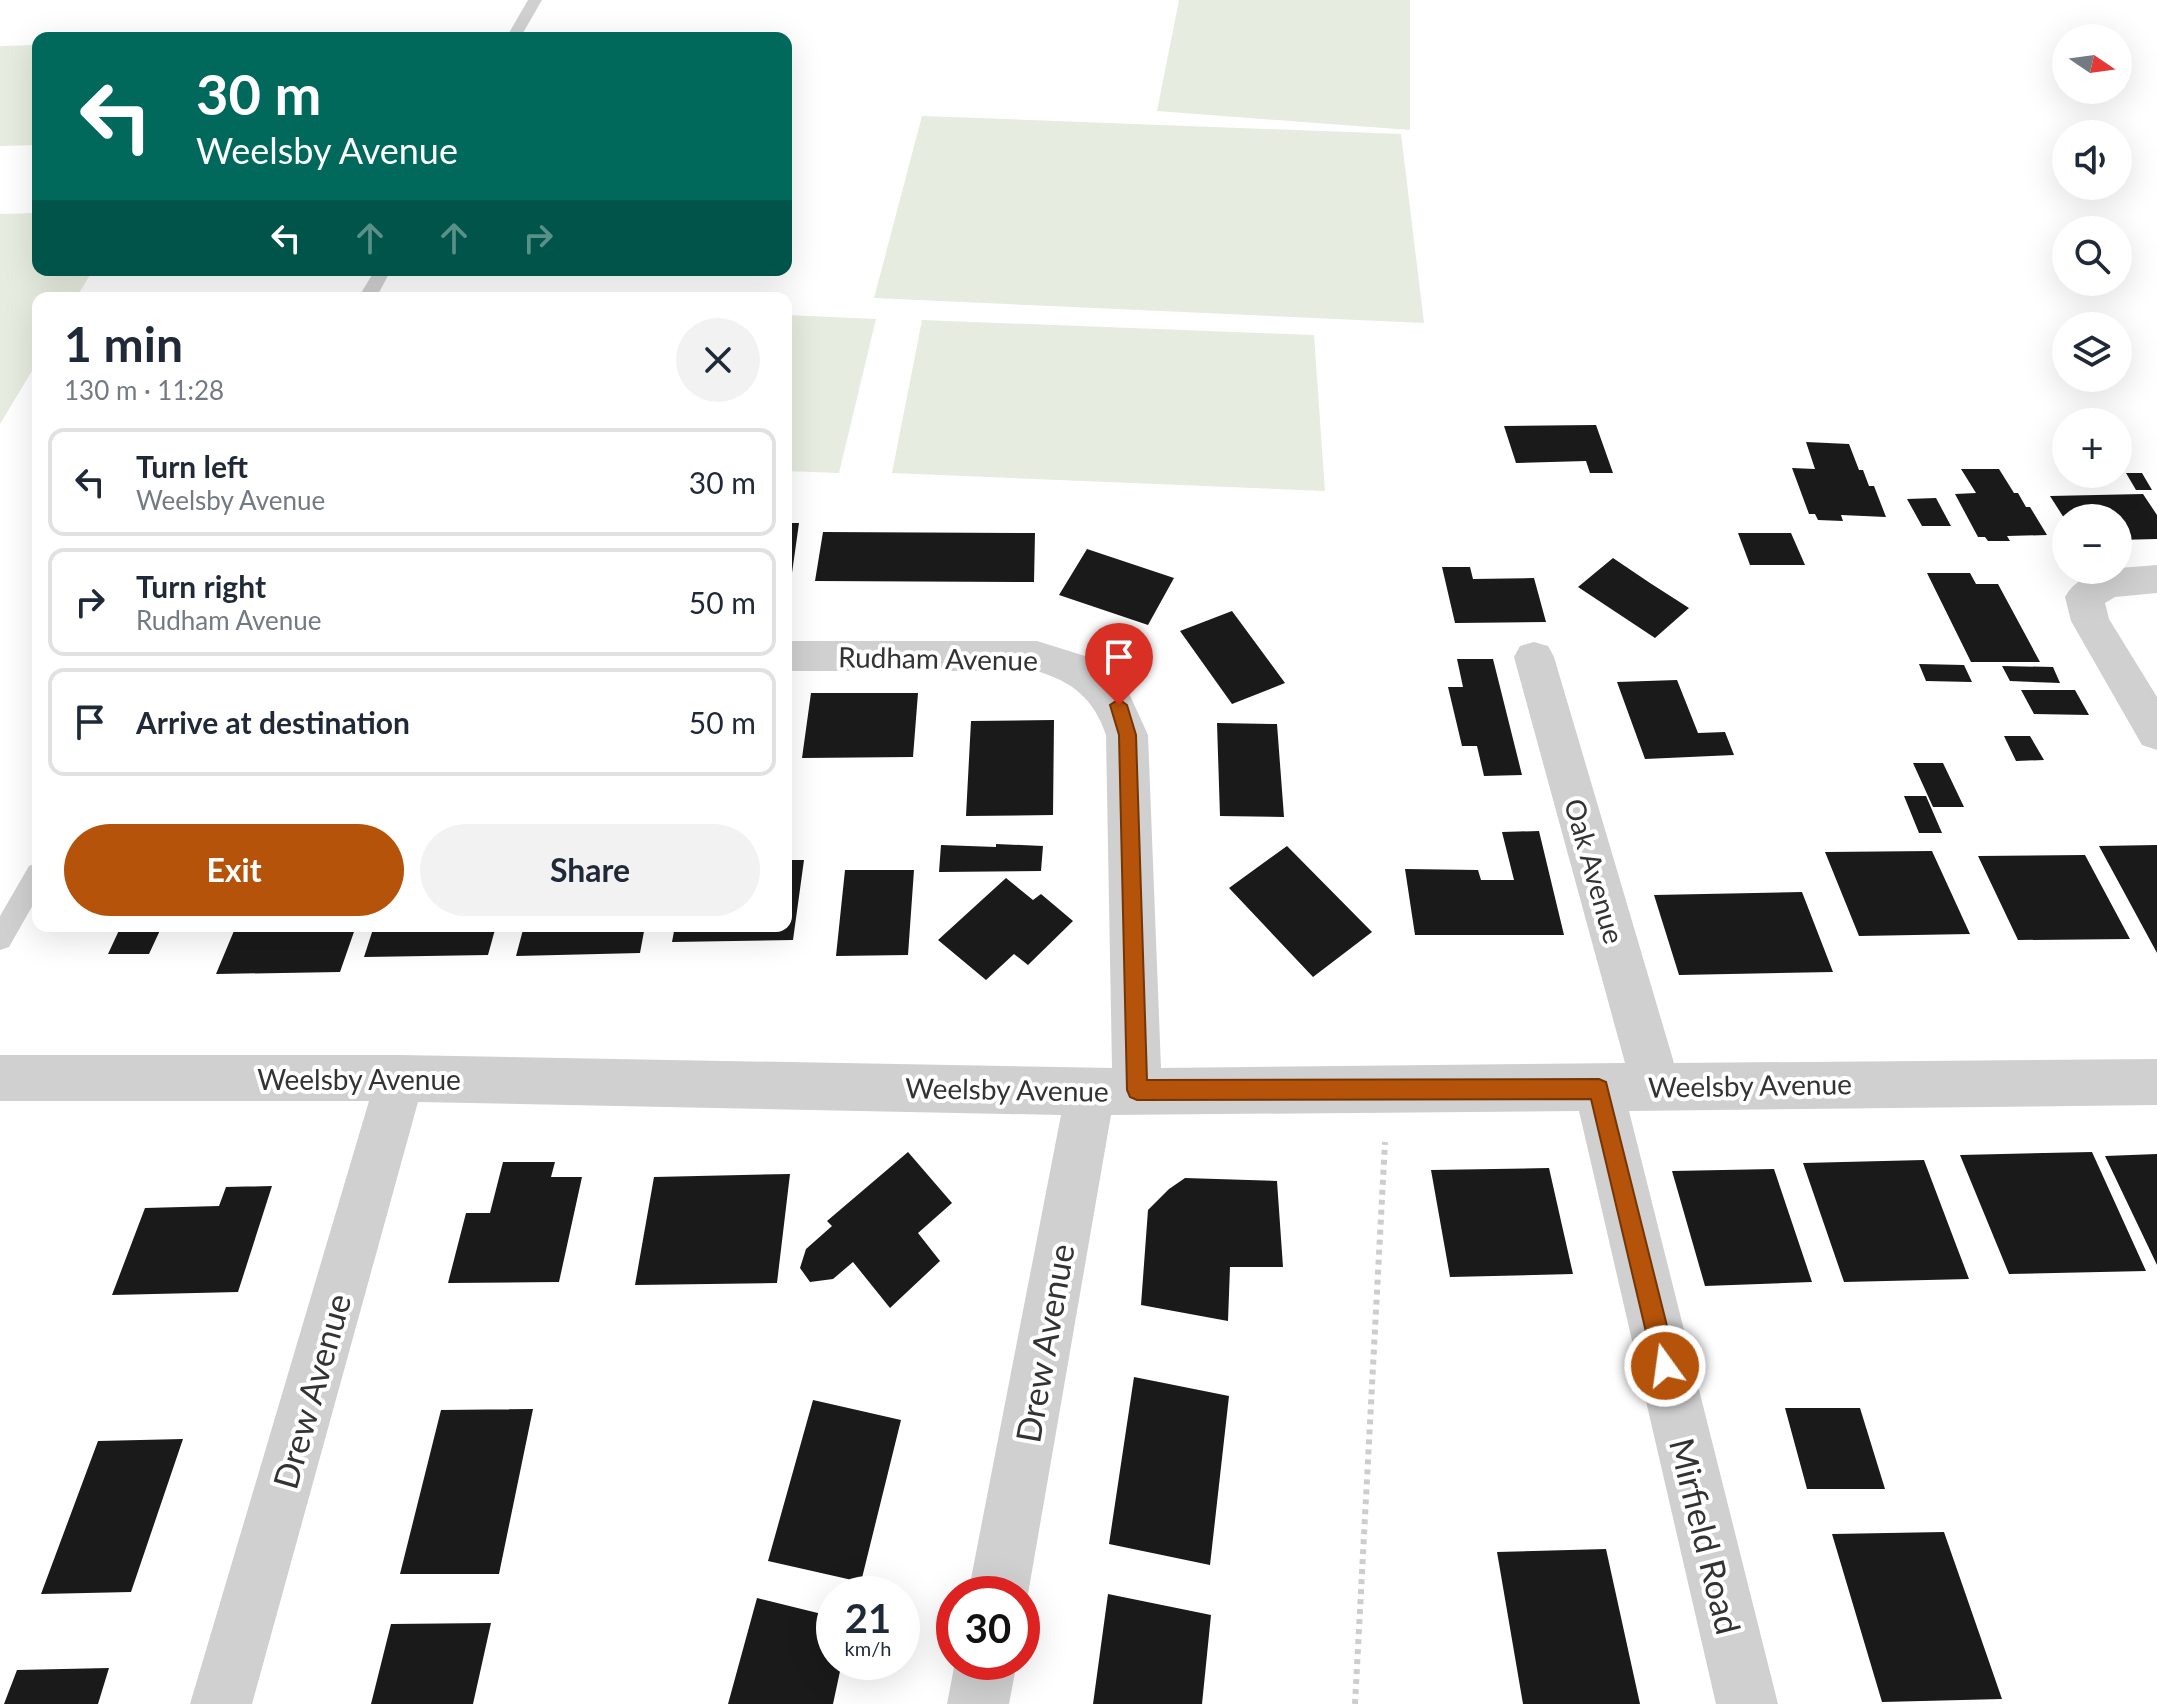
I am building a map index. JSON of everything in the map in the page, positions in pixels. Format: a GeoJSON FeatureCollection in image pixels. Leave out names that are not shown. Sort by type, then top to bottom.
{"type":"FeatureCollection","features":[{"type":"Feature","properties":{"kind":"street"},"geometry":{"type":"LineString","coordinates":[[2157,579],[2108,584],[2084,597],[2090,621],[2157,733]]}},
{"type":"Feature","properties":{"kind":"street","name":"Rudham Avenue"},"geometry":{"type":"LineString","coordinates":[[792,656],[1037,656],[1067,664],[1095,679],[1119,705],[1127,735],[1113,1091]]}},
{"type":"Feature","properties":{"kind":"street","name":"Oak Avenue"},"geometry":{"type":"LineString","coordinates":[[1534,657],[1656,1086]]}},
{"type":"Feature","properties":{"kind":"street","name":"Weelsby Avenue"},"geometry":{"type":"LineString","coordinates":[[0,1078],[400,1078],[1113,1091],[2157,1082]]}},
{"type":"Feature","properties":{"kind":"street","name":"Drew Avenue"},"geometry":{"type":"LineString","coordinates":[[221,1704],[400,1078]]}},
{"type":"Feature","properties":{"kind":"street","name":"Mirfield Road"},"geometry":{"type":"LineString","coordinates":[[1599,1089],[1747,1704]]}},
{"type":"Feature","properties":{"kind":"street","name":"Drew Avenue"},"geometry":{"type":"LineString","coordinates":[[1002,1576],[1113,1091]]}},
{"type":"Feature","properties":{"kind":"street"},"geometry":{"type":"LineString","coordinates":[[978,1704],[983,1680]]}},
{"type":"Feature","properties":{"kind":"lane"},"geometry":{"type":"LineString","coordinates":[[516,32],[535,0]]}},
{"type":"Feature","properties":{"kind":"lane"},"geometry":{"type":"LineString","coordinates":[[0,939],[32,883]]}},
{"type":"Feature","properties":{"kind":"path"},"geometry":{"type":"LineString","coordinates":[[1355,1704],[1388,1089]]}},
{"type":"Feature","properties":{"kind":"shaded area"},"geometry":{"type":"Polygon","coordinates":[[[1179,0],[1410,0],[1410,130],[1157,111],[1179,0]]]}},
{"type":"Feature","properties":{"kind":"shaded area"},"geometry":{"type":"Polygon","coordinates":[[[32,45],[32,145],[0,146],[0,46],[32,45]]]}},
{"type":"Feature","properties":{"kind":"shaded area"},"geometry":{"type":"Polygon","coordinates":[[[922,116],[1401,134],[1424,323],[874,298],[922,116]]]}},
{"type":"Feature","properties":{"kind":"shaded area"},"geometry":{"type":"Polygon","coordinates":[[[32,213],[32,276],[89,276],[80,292],[32,292],[32,371],[0,424],[0,214],[32,213]]]}},
{"type":"Feature","properties":{"kind":"shaded area"},"geometry":{"type":"Polygon","coordinates":[[[792,315],[876,319],[839,473],[792,471],[792,315]]]}},
{"type":"Feature","properties":{"kind":"shaded area"},"geometry":{"type":"Polygon","coordinates":[[[922,320],[1314,335],[1325,491],[892,473],[922,320]]]}},
{"type":"Feature","properties":{"kind":"building"},"geometry":{"type":"Polygon","coordinates":[[[1596,425],[1613,473],[1590,473],[1586,461],[1516,463],[1504,426],[1596,425]]]}},
{"type":"Feature","properties":{"kind":"building"},"geometry":{"type":"Polygon","coordinates":[[[1806,442],[1849,444],[1859,470],[1863,470],[1869,486],[1874,486],[1886,517],[1841,515],[1843,521],[1818,520],[1815,514],[1809,514],[1792,468],[1815,469],[1806,442]]]}},
{"type":"Feature","properties":{"kind":"building"},"geometry":{"type":"Polygon","coordinates":[[[1961,469],[1999,469],[2014,493],[2018,493],[2026,507],[2030,507],[2047,535],[2007,536],[2010,541],[1988,541],[1985,537],[1978,537],[1955,494],[1976,493],[1961,469]]]}},
{"type":"Feature","properties":{"kind":"building"},"geometry":{"type":"Polygon","coordinates":[[[2132,473],[2142,473],[2152,490],[2136,490],[2132,473]]]}},
{"type":"Feature","properties":{"kind":"building"},"geometry":{"type":"Polygon","coordinates":[[[2143,494],[2157,515],[2157,539],[2132,540],[2132,504],[2055,504],[2050,496],[2143,494]]]}},
{"type":"Feature","properties":{"kind":"building"},"geometry":{"type":"Polygon","coordinates":[[[1936,498],[1951,526],[1922,526],[1907,499],[1936,498]]]}},
{"type":"Feature","properties":{"kind":"building"},"geometry":{"type":"Polygon","coordinates":[[[792,523],[799,523],[792,573],[792,523]]]}},
{"type":"Feature","properties":{"kind":"building"},"geometry":{"type":"Polygon","coordinates":[[[823,532],[1035,533],[1034,582],[815,581],[823,532]]]}},
{"type":"Feature","properties":{"kind":"building"},"geometry":{"type":"Polygon","coordinates":[[[1738,533],[1791,533],[1805,565],[1750,565],[1738,533]]]}},
{"type":"Feature","properties":{"kind":"building"},"geometry":{"type":"Polygon","coordinates":[[[1087,549],[1174,578],[1148,625],[1059,595],[1087,549]]]}},
{"type":"Feature","properties":{"kind":"building"},"geometry":{"type":"Polygon","coordinates":[[[1613,558],[1689,608],[1655,638],[1578,587],[1613,558]]]}},
{"type":"Feature","properties":{"kind":"building"},"geometry":{"type":"Polygon","coordinates":[[[1442,567],[1470,567],[1473,579],[1534,578],[1546,622],[1455,623],[1442,567]]]}},
{"type":"Feature","properties":{"kind":"building"},"geometry":{"type":"Polygon","coordinates":[[[1927,573],[1970,573],[1976,584],[1998,584],[2040,662],[1971,662],[1927,573]]]}},
{"type":"Feature","properties":{"kind":"building"},"geometry":{"type":"Polygon","coordinates":[[[1232,611],[1285,683],[1232,704],[1180,631],[1232,611]]]}},
{"type":"Feature","properties":{"kind":"building"},"geometry":{"type":"Polygon","coordinates":[[[1457,659],[1493,659],[1522,775],[1484,776],[1477,746],[1462,746],[1448,687],[1463,687],[1457,659]]]}},
{"type":"Feature","properties":{"kind":"building"},"geometry":{"type":"Polygon","coordinates":[[[1919,664],[1964,665],[1972,682],[1926,681],[1919,664]]]}},
{"type":"Feature","properties":{"kind":"building"},"geometry":{"type":"Polygon","coordinates":[[[2002,666],[2053,667],[2060,683],[2010,681],[2002,666]]]}},
{"type":"Feature","properties":{"kind":"building"},"geometry":{"type":"Polygon","coordinates":[[[1677,680],[1698,733],[1725,732],[1734,755],[1645,759],[1617,682],[1677,680]]]}},
{"type":"Feature","properties":{"kind":"building"},"geometry":{"type":"Polygon","coordinates":[[[2021,690],[2075,690],[2089,715],[2034,714],[2021,690]]]}},
{"type":"Feature","properties":{"kind":"building"},"geometry":{"type":"Polygon","coordinates":[[[811,693],[918,693],[913,757],[802,758],[811,693]]]}},
{"type":"Feature","properties":{"kind":"building"},"geometry":{"type":"Polygon","coordinates":[[[1054,720],[1053,815],[966,816],[971,721],[1054,720]]]}},
{"type":"Feature","properties":{"kind":"building"},"geometry":{"type":"Polygon","coordinates":[[[1217,723],[1277,724],[1284,817],[1220,816],[1217,723]]]}},
{"type":"Feature","properties":{"kind":"building"},"geometry":{"type":"Polygon","coordinates":[[[2004,736],[2030,736],[2044,760],[2016,761],[2004,736]]]}},
{"type":"Feature","properties":{"kind":"building"},"geometry":{"type":"Polygon","coordinates":[[[1913,763],[1943,763],[1964,807],[1933,807],[1913,763]]]}},
{"type":"Feature","properties":{"kind":"building"},"geometry":{"type":"Polygon","coordinates":[[[1904,796],[1926,796],[1942,833],[1919,833],[1904,796]]]}},
{"type":"Feature","properties":{"kind":"building"},"geometry":{"type":"Polygon","coordinates":[[[1539,831],[1564,935],[1415,935],[1405,869],[1478,870],[1481,880],[1514,880],[1502,832],[1539,831]]]}},
{"type":"Feature","properties":{"kind":"building"},"geometry":{"type":"Polygon","coordinates":[[[996,844],[1043,846],[1041,871],[939,872],[941,845],[996,847],[996,844]]]}},
{"type":"Feature","properties":{"kind":"building"},"geometry":{"type":"Polygon","coordinates":[[[2157,845],[2157,953],[2099,846],[2157,845]]]}},
{"type":"Feature","properties":{"kind":"building"},"geometry":{"type":"Polygon","coordinates":[[[1287,846],[1372,932],[1313,977],[1229,888],[1287,846]]]}},
{"type":"Feature","properties":{"kind":"building"},"geometry":{"type":"Polygon","coordinates":[[[1932,851],[1970,934],[1859,936],[1825,852],[1932,851]]]}},
{"type":"Feature","properties":{"kind":"building"},"geometry":{"type":"Polygon","coordinates":[[[2085,855],[2130,939],[2018,940],[1978,856],[2085,855]]]}},
{"type":"Feature","properties":{"kind":"building"},"geometry":{"type":"Polygon","coordinates":[[[792,860],[804,860],[793,940],[672,942],[674,932],[792,932],[792,860]]]}},
{"type":"Feature","properties":{"kind":"building"},"geometry":{"type":"Polygon","coordinates":[[[845,870],[914,870],[908,955],[836,956],[845,870]]]}},
{"type":"Feature","properties":{"kind":"building"},"geometry":{"type":"Polygon","coordinates":[[[1006,878],[1033,900],[1041,894],[1073,921],[1028,965],[1014,954],[986,980],[938,940],[1006,878]]]}},
{"type":"Feature","properties":{"kind":"building"},"geometry":{"type":"Polygon","coordinates":[[[1802,892],[1833,972],[1679,975],[1654,895],[1802,892]]]}},
{"type":"Feature","properties":{"kind":"building"},"geometry":{"type":"Polygon","coordinates":[[[118,932],[159,932],[149,954],[108,954],[118,932]]]}},
{"type":"Feature","properties":{"kind":"building"},"geometry":{"type":"Polygon","coordinates":[[[234,932],[354,932],[340,972],[216,974],[234,932]]]}},
{"type":"Feature","properties":{"kind":"building"},"geometry":{"type":"Polygon","coordinates":[[[372,932],[494,932],[488,955],[364,957],[372,932]]]}},
{"type":"Feature","properties":{"kind":"building"},"geometry":{"type":"Polygon","coordinates":[[[522,932],[644,932],[640,953],[516,956],[522,932]]]}},
{"type":"Feature","properties":{"kind":"building"},"geometry":{"type":"Polygon","coordinates":[[[908,1152],[952,1203],[918,1233],[940,1261],[890,1308],[853,1262],[833,1279],[810,1282],[800,1268],[806,1249],[832,1226],[827,1221],[908,1152]]]}},
{"type":"Feature","properties":{"kind":"building"},"geometry":{"type":"Polygon","coordinates":[[[2092,1152],[2146,1271],[2009,1274],[1960,1155],[2092,1152]]]}},
{"type":"Feature","properties":{"kind":"building"},"geometry":{"type":"Polygon","coordinates":[[[2157,1154],[2157,1265],[2105,1156],[2157,1154]]]}},
{"type":"Feature","properties":{"kind":"building"},"geometry":{"type":"Polygon","coordinates":[[[1924,1160],[1969,1279],[1844,1282],[1803,1163],[1924,1160]]]}},
{"type":"Feature","properties":{"kind":"building"},"geometry":{"type":"Polygon","coordinates":[[[503,1162],[555,1162],[551,1177],[582,1177],[559,1282],[448,1283],[466,1213],[490,1213],[503,1162]]]}},
{"type":"Feature","properties":{"kind":"building"},"geometry":{"type":"Polygon","coordinates":[[[1549,1168],[1573,1274],[1450,1277],[1431,1170],[1549,1168]]]}},
{"type":"Feature","properties":{"kind":"building"},"geometry":{"type":"Polygon","coordinates":[[[1774,1169],[1812,1282],[1705,1286],[1672,1171],[1774,1169]]]}},
{"type":"Feature","properties":{"kind":"building"},"geometry":{"type":"Polygon","coordinates":[[[790,1174],[777,1283],[635,1285],[654,1177],[790,1174]]]}},
{"type":"Feature","properties":{"kind":"building"},"geometry":{"type":"Polygon","coordinates":[[[1185,1178],[1277,1181],[1283,1267],[1230,1267],[1228,1321],[1141,1305],[1148,1210],[1185,1178]]]}},
{"type":"Feature","properties":{"kind":"building"},"geometry":{"type":"Polygon","coordinates":[[[272,1186],[238,1292],[112,1295],[145,1208],[219,1206],[226,1187],[272,1186]]]}},
{"type":"Feature","properties":{"kind":"building"},"geometry":{"type":"Polygon","coordinates":[[[1134,1377],[1229,1396],[1210,1565],[1109,1544],[1134,1377]]]}},
{"type":"Feature","properties":{"kind":"building"},"geometry":{"type":"Polygon","coordinates":[[[813,1400],[901,1420],[862,1576],[834,1576],[768,1561],[813,1400]]]}},
{"type":"Feature","properties":{"kind":"building"},"geometry":{"type":"Polygon","coordinates":[[[1785,1408],[1860,1408],[1885,1489],[1807,1489],[1785,1408]]]}},
{"type":"Feature","properties":{"kind":"building"},"geometry":{"type":"Polygon","coordinates":[[[533,1409],[499,1574],[400,1574],[441,1410],[533,1409]]]}},
{"type":"Feature","properties":{"kind":"building"},"geometry":{"type":"Polygon","coordinates":[[[183,1439],[131,1592],[41,1594],[98,1441],[183,1439]]]}},
{"type":"Feature","properties":{"kind":"building"},"geometry":{"type":"Polygon","coordinates":[[[1944,1532],[2002,1699],[1882,1702],[1832,1534],[1944,1532]]]}},
{"type":"Feature","properties":{"kind":"building"},"geometry":{"type":"Polygon","coordinates":[[[1606,1549],[1640,1704],[1523,1704],[1497,1552],[1606,1549]]]}},
{"type":"Feature","properties":{"kind":"building"},"geometry":{"type":"Polygon","coordinates":[[[1108,1594],[1211,1615],[1202,1704],[1093,1704],[1108,1594]]]}},
{"type":"Feature","properties":{"kind":"building"},"geometry":{"type":"Polygon","coordinates":[[[757,1598],[816,1613],[816,1680],[838,1680],[833,1704],[728,1704],[757,1598]]]}},
{"type":"Feature","properties":{"kind":"building"},"geometry":{"type":"Polygon","coordinates":[[[491,1623],[473,1704],[371,1704],[391,1624],[491,1623]]]}},
{"type":"Feature","properties":{"kind":"building"},"geometry":{"type":"Polygon","coordinates":[[[109,1668],[98,1704],[4,1704],[17,1670],[109,1668]]]}},
{"type":"Feature","properties":{"kind":"route"},"geometry":{"type":"LineString","coordinates":[[1119,705],[1127,735],[1137,1090],[1599,1089],[1665,1366]]}}]}
